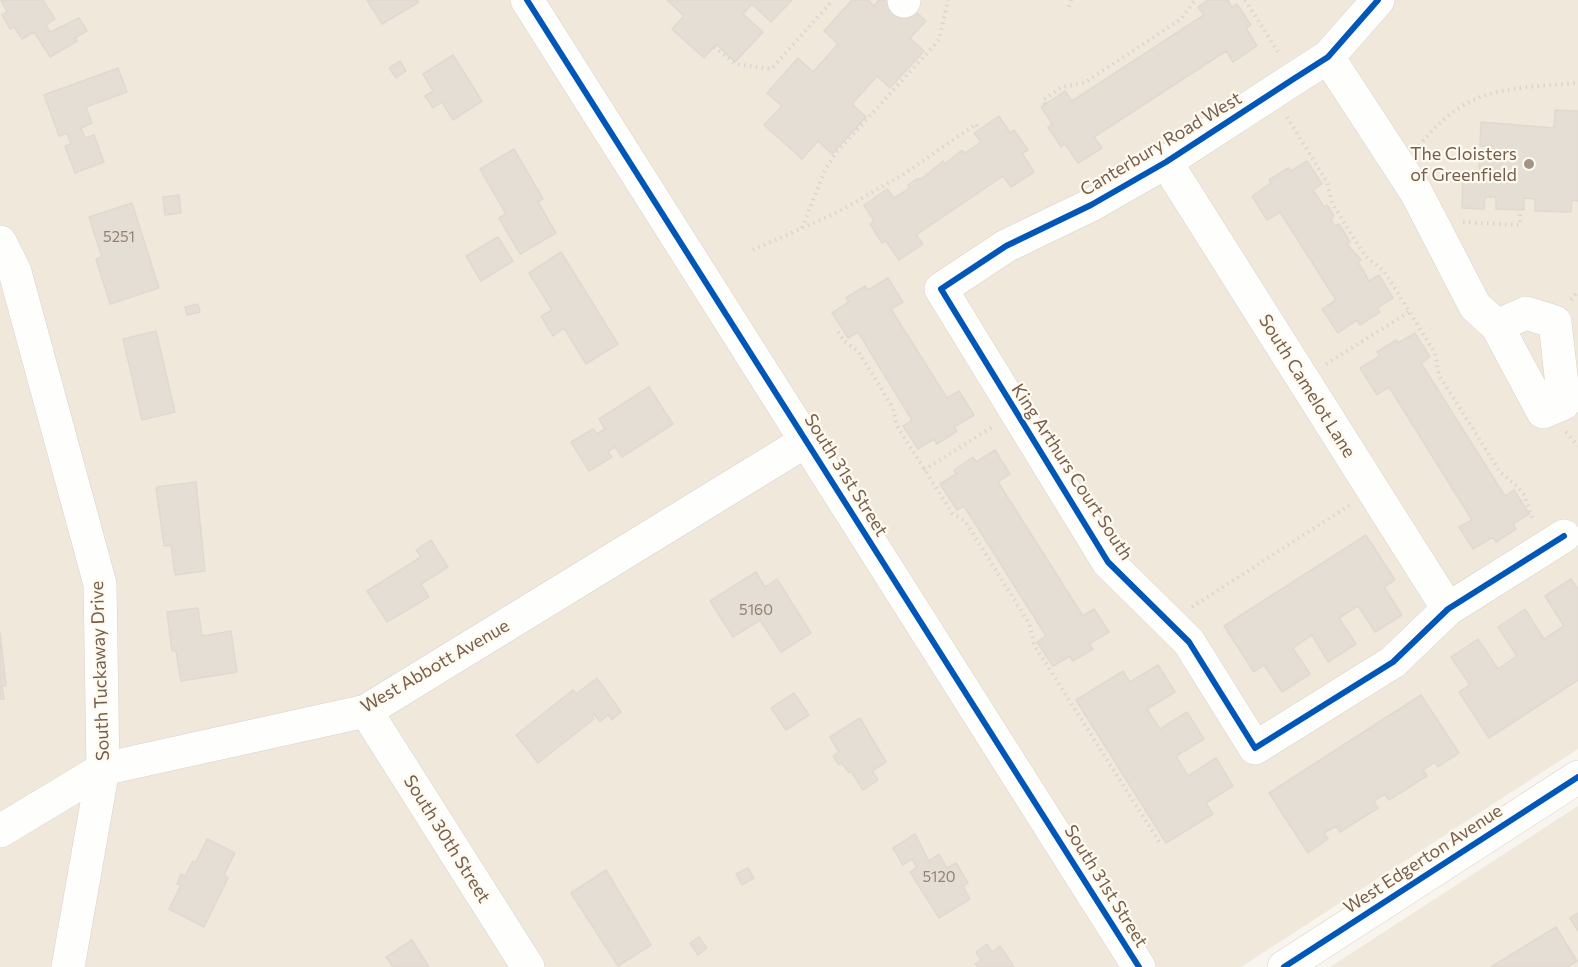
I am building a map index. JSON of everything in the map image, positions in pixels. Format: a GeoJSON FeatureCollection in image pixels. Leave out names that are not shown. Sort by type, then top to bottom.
{"type":"FeatureCollection","features":[{"type":"Feature","properties":{"kind":"street","name":"South 31st Street"},"geometry":{"type":"LineString","coordinates":[[527,0],[1139,967]]}},
{"type":"Feature","properties":{"kind":"street","name":"Canterbury Road West"},"geometry":{"type":"LineString","coordinates":[[942,289],[1006,246],[1091,205],[1166,162],[1328,57],[1378,0]]}},
{"type":"Feature","properties":{"kind":"street"},"geometry":{"type":"LineString","coordinates":[[1328,57],[1396,161],[1435,226],[1475,306],[1497,326]]}},
{"type":"Feature","properties":{"kind":"street","name":"South Camelot Lane"},"geometry":{"type":"LineString","coordinates":[[1166,162],[1448,609]]}},
{"type":"Feature","properties":{"kind":"street","name":"South Tuckaway Drive"},"geometry":{"type":"LineString","coordinates":[[0,242],[15,272],[100,584],[103,769],[68,967]]}},
{"type":"Feature","properties":{"kind":"street","name":"King Arthurs Court South"},"geometry":{"type":"LineString","coordinates":[[942,289],[1108,562],[1188,642],[1255,748],[1393,662],[1448,609]]}},
{"type":"Feature","properties":{"kind":"street","name":"West Abbott Avenue"},"geometry":{"type":"LineString","coordinates":[[0,831],[103,769],[366,711],[806,441]]}},
{"type":"Feature","properties":{"kind":"street"},"geometry":{"type":"LineString","coordinates":[[1448,609],[1554,542]]}},
{"type":"Feature","properties":{"kind":"street","name":"South 30th Street"},"geometry":{"type":"LineString","coordinates":[[366,711],[528,967]]}},
{"type":"Feature","properties":{"kind":"street","name":"West Edgerton Avenue"},"geometry":{"type":"LineString","coordinates":[[1284,967],[1578,777]]}},
{"type":"Feature","properties":{"kind":"path"},"geometry":{"type":"LineString","coordinates":[[714,47],[735,64],[771,69],[833,0]]}},
{"type":"Feature","properties":{"kind":"path"},"geometry":{"type":"LineString","coordinates":[[802,228],[825,170],[836,153],[939,40],[948,0]]}},
{"type":"Feature","properties":{"kind":"path"},"geometry":{"type":"LineString","coordinates":[[1069,7],[1071,0]]}},
{"type":"Feature","properties":{"kind":"path"},"geometry":{"type":"LineString","coordinates":[[1045,104],[1042,100],[1062,87],[1084,82],[1181,19],[1195,0]]}},
{"type":"Feature","properties":{"kind":"path"},"geometry":{"type":"LineString","coordinates":[[1245,0],[1327,182],[1332,203],[1365,256],[1384,271],[1435,353],[1439,375],[1500,472],[1524,495],[1554,542]]}},
{"type":"Feature","properties":{"kind":"path"},"geometry":{"type":"LineString","coordinates":[[1396,161],[1419,146],[1445,116],[1477,98],[1526,86],[1578,83]]}},
{"type":"Feature","properties":{"kind":"path"},"geometry":{"type":"LineString","coordinates":[[753,250],[838,212],[904,174],[975,124],[979,130]]}},
{"type":"Feature","properties":{"kind":"path"},"geometry":{"type":"LineString","coordinates":[[1435,226],[1449,221],[1520,225],[1520,211]]}},
{"type":"Feature","properties":{"kind":"path"},"geometry":{"type":"LineString","coordinates":[[1303,378],[1409,312]]}},
{"type":"Feature","properties":{"kind":"path"},"geometry":{"type":"LineString","coordinates":[[838,332],[844,341],[858,351],[893,408],[897,426],[924,470],[952,513],[965,521],[1029,623],[1034,645],[1160,843]]}},
{"type":"Feature","properties":{"kind":"path"},"geometry":{"type":"LineString","coordinates":[[924,470],[1015,412]]}},
{"type":"Feature","properties":{"kind":"path"},"geometry":{"type":"LineString","coordinates":[[1168,622],[1373,490]]}},
{"type":"Feature","properties":{"kind":"shaded area"},"geometry":{"type":"Polygon","coordinates":[[[0,0],[1578,0],[1578,749],[1241,967],[0,967],[0,0]]]}},
{"type":"Feature","properties":{"kind":"shaded area"},"geometry":{"type":"Polygon","coordinates":[[[1578,806],[1578,967],[1330,967],[1578,806]]]}},
{"type":"Feature","properties":{"kind":"building"},"geometry":{"type":"Polygon","coordinates":[[[1,0],[43,0],[55,19],[46,25],[50,32],[79,18],[87,31],[75,38],[77,41],[50,57],[34,32],[22,39],[14,27],[10,29],[2,15],[7,12],[1,0]]]}},
{"type":"Feature","properties":{"kind":"building"},"geometry":{"type":"Polygon","coordinates":[[[367,0],[417,0],[419,2],[382,24],[367,0]]]}},
{"type":"Feature","properties":{"kind":"building"},"geometry":{"type":"Polygon","coordinates":[[[667,0],[792,0],[771,22],[752,4],[743,14],[763,32],[735,62],[716,44],[704,58],[672,29],[684,16],[667,0]]]}},
{"type":"Feature","properties":{"kind":"building"},"geometry":{"type":"Polygon","coordinates":[[[852,0],[868,0],[874,6],[879,0],[903,0],[926,21],[910,38],[924,51],[890,88],[877,76],[852,104],[866,117],[832,154],[818,141],[802,159],[764,125],[782,106],[767,93],[798,58],[813,72],[838,44],[824,31],[852,0]]]}},
{"type":"Feature","properties":{"kind":"building"},"geometry":{"type":"Polygon","coordinates":[[[1208,0],[1228,0],[1232,7],[1237,4],[1251,25],[1246,28],[1257,46],[1233,62],[1226,51],[1094,137],[1102,148],[1078,163],[1065,144],[1061,147],[1048,127],[1052,124],[1041,107],[1065,91],[1072,101],[1204,15],[1198,7],[1208,0]]]}},
{"type":"Feature","properties":{"kind":"building"},"geometry":{"type":"Polygon","coordinates":[[[453,55],[482,101],[453,120],[442,102],[433,108],[425,96],[433,91],[423,74],[453,55]]]}},
{"type":"Feature","properties":{"kind":"building"},"geometry":{"type":"Polygon","coordinates":[[[400,61],[406,71],[396,78],[389,68],[400,61]]]}},
{"type":"Feature","properties":{"kind":"building"},"geometry":{"type":"Polygon","coordinates":[[[118,68],[127,92],[86,107],[92,123],[81,128],[85,138],[94,135],[104,162],[75,173],[65,146],[71,144],[67,133],[59,136],[44,95],[118,68]]]}},
{"type":"Feature","properties":{"kind":"building","name":"The Cloisters of Greenfield"},"geometry":{"type":"Polygon","coordinates":[[[1555,110],[1578,111],[1578,201],[1572,200],[1571,212],[1535,211],[1535,199],[1524,198],[1524,210],[1496,209],[1496,197],[1485,197],[1484,209],[1462,208],[1463,171],[1479,172],[1480,156],[1492,156],[1493,146],[1480,146],[1481,122],[1554,128],[1555,110]]]}},
{"type":"Feature","properties":{"kind":"building"},"geometry":{"type":"Polygon","coordinates":[[[999,116],[1010,133],[1014,130],[1028,150],[1022,153],[1034,172],[1011,187],[1003,176],[916,235],[923,244],[899,260],[886,241],[882,243],[870,224],[874,221],[864,205],[887,189],[894,198],[910,188],[908,185],[918,178],[920,180],[943,161],[945,164],[962,150],[965,153],[981,142],[974,133],[999,116]]]}},
{"type":"Feature","properties":{"kind":"building"},"geometry":{"type":"Polygon","coordinates":[[[514,149],[543,199],[538,202],[556,233],[520,254],[499,218],[506,214],[480,169],[514,149]]]}},
{"type":"Feature","properties":{"kind":"building"},"geometry":{"type":"Polygon","coordinates":[[[1307,161],[1322,184],[1313,190],[1324,207],[1327,205],[1334,216],[1331,219],[1335,226],[1339,224],[1350,242],[1347,244],[1361,260],[1358,262],[1369,281],[1379,275],[1393,298],[1377,308],[1380,312],[1360,325],[1357,320],[1338,333],[1322,309],[1336,300],[1280,212],[1267,220],[1252,196],[1271,183],[1269,180],[1288,168],[1291,171],[1307,161]]]}},
{"type":"Feature","properties":{"kind":"building"},"geometry":{"type":"Polygon","coordinates":[[[179,195],[181,213],[165,215],[163,197],[179,195]]]}},
{"type":"Feature","properties":{"kind":"building"},"geometry":{"type":"Polygon","coordinates":[[[132,203],[159,288],[110,304],[96,259],[102,257],[89,217],[132,203]]]}},
{"type":"Feature","properties":{"kind":"building"},"geometry":{"type":"Polygon","coordinates":[[[498,237],[513,261],[481,281],[466,256],[498,237]]]}},
{"type":"Feature","properties":{"kind":"building"},"geometry":{"type":"Polygon","coordinates":[[[561,252],[618,344],[586,364],[564,328],[553,336],[541,316],[552,310],[529,273],[561,252]]]}},
{"type":"Feature","properties":{"kind":"building"},"geometry":{"type":"Polygon","coordinates":[[[888,278],[903,302],[891,309],[947,398],[959,391],[974,415],[954,427],[957,431],[937,444],[934,439],[918,449],[903,426],[912,420],[858,332],[848,338],[832,313],[849,302],[846,298],[865,286],[868,290],[888,278]]]}},
{"type":"Feature","properties":{"kind":"building"},"geometry":{"type":"Polygon","coordinates":[[[198,304],[200,312],[187,315],[185,307],[198,304]]]}},
{"type":"Feature","properties":{"kind":"building"},"geometry":{"type":"Polygon","coordinates":[[[156,331],[175,412],[142,420],[123,339],[156,331]]]}},
{"type":"Feature","properties":{"kind":"building"},"geometry":{"type":"Polygon","coordinates":[[[1415,333],[1430,357],[1421,363],[1505,496],[1514,490],[1529,514],[1513,524],[1516,529],[1496,542],[1493,537],[1473,549],[1459,527],[1472,520],[1389,387],[1377,395],[1360,368],[1380,356],[1377,352],[1396,340],[1398,343],[1415,333]]]}},
{"type":"Feature","properties":{"kind":"building"},"geometry":{"type":"Polygon","coordinates":[[[649,387],[673,424],[622,457],[615,447],[608,452],[612,457],[589,471],[571,442],[593,429],[597,434],[605,429],[599,419],[649,387]]]}},
{"type":"Feature","properties":{"kind":"building"},"geometry":{"type":"Polygon","coordinates":[[[995,450],[1010,474],[998,482],[1083,616],[1094,609],[1109,632],[1089,644],[1093,649],[1073,661],[1070,656],[1053,666],[1037,642],[1046,636],[964,506],[957,510],[940,484],[956,474],[954,470],[973,457],[976,462],[995,450]]]}},
{"type":"Feature","properties":{"kind":"building"},"geometry":{"type":"Polygon","coordinates":[[[196,482],[205,571],[175,575],[171,545],[164,546],[156,487],[196,482]]]}},
{"type":"Feature","properties":{"kind":"building"},"geometry":{"type":"Polygon","coordinates":[[[1366,535],[1395,580],[1384,587],[1402,615],[1375,632],[1358,606],[1339,618],[1356,644],[1328,662],[1312,635],[1293,648],[1310,674],[1282,692],[1264,665],[1254,672],[1224,626],[1366,535]]]}},
{"type":"Feature","properties":{"kind":"building"},"geometry":{"type":"Polygon","coordinates":[[[431,540],[448,567],[421,584],[429,597],[387,622],[367,591],[421,557],[416,550],[431,540]]]}},
{"type":"Feature","properties":{"kind":"building"},"geometry":{"type":"Polygon","coordinates":[[[756,572],[765,587],[777,579],[811,633],[781,652],[760,620],[733,637],[710,601],[756,572]]]}},
{"type":"Feature","properties":{"kind":"building"},"geometry":{"type":"Polygon","coordinates":[[[1571,579],[1578,589],[1578,680],[1489,738],[1459,692],[1470,685],[1451,657],[1478,639],[1498,669],[1517,656],[1498,627],[1525,609],[1544,639],[1564,626],[1545,596],[1571,579]]]}},
{"type":"Feature","properties":{"kind":"building"},"geometry":{"type":"Polygon","coordinates":[[[198,608],[202,636],[231,631],[237,672],[181,681],[176,651],[172,651],[167,612],[198,608]]]}},
{"type":"Feature","properties":{"kind":"building"},"geometry":{"type":"Polygon","coordinates":[[[0,632],[6,686],[2,686],[4,699],[0,699],[0,632]]]}},
{"type":"Feature","properties":{"kind":"building"},"geometry":{"type":"Polygon","coordinates":[[[1158,665],[1175,692],[1147,709],[1160,729],[1187,712],[1204,739],[1176,756],[1188,776],[1216,758],[1233,786],[1206,803],[1213,814],[1166,843],[1076,700],[1123,671],[1130,682],[1158,665]]]}},
{"type":"Feature","properties":{"kind":"building"},"geometry":{"type":"Polygon","coordinates":[[[597,678],[621,712],[612,720],[608,715],[600,722],[594,714],[592,716],[594,719],[538,763],[516,735],[573,690],[576,694],[597,678]]]}},
{"type":"Feature","properties":{"kind":"building"},"geometry":{"type":"Polygon","coordinates":[[[794,693],[809,715],[786,730],[771,708],[794,693]]]}},
{"type":"Feature","properties":{"kind":"building"},"geometry":{"type":"Polygon","coordinates":[[[1421,695],[1459,753],[1438,767],[1435,762],[1423,770],[1427,776],[1389,800],[1385,794],[1374,801],[1378,808],[1340,832],[1336,826],[1324,833],[1328,839],[1308,853],[1269,793],[1421,695]]]}},
{"type":"Feature","properties":{"kind":"building"},"geometry":{"type":"Polygon","coordinates":[[[860,718],[886,762],[872,771],[878,780],[863,790],[851,771],[849,773],[842,763],[839,765],[833,756],[839,752],[830,737],[860,718]]]}},
{"type":"Feature","properties":{"kind":"building"},"geometry":{"type":"Polygon","coordinates":[[[915,834],[929,861],[939,854],[947,868],[956,863],[968,883],[963,886],[970,899],[939,918],[910,872],[917,868],[912,859],[903,865],[893,848],[915,834]]]}},
{"type":"Feature","properties":{"kind":"building"},"geometry":{"type":"Polygon","coordinates":[[[207,839],[235,853],[224,875],[228,878],[204,927],[169,909],[181,885],[177,884],[181,874],[185,876],[193,861],[196,862],[207,839]]]}},
{"type":"Feature","properties":{"kind":"building"},"geometry":{"type":"Polygon","coordinates":[[[748,868],[754,878],[742,885],[736,874],[748,868]]]}},
{"type":"Feature","properties":{"kind":"building"},"geometry":{"type":"Polygon","coordinates":[[[606,870],[651,945],[618,966],[571,893],[606,870]]]}},
{"type":"Feature","properties":{"kind":"building"},"geometry":{"type":"Polygon","coordinates":[[[1578,913],[1578,931],[1570,918],[1578,913]]]}},
{"type":"Feature","properties":{"kind":"building"},"geometry":{"type":"Polygon","coordinates":[[[1556,927],[1577,961],[1567,967],[1491,967],[1556,927]]]}},
{"type":"Feature","properties":{"kind":"building"},"geometry":{"type":"Polygon","coordinates":[[[699,937],[707,948],[698,955],[690,943],[699,937]]]}},
{"type":"Feature","properties":{"kind":"building"},"geometry":{"type":"Polygon","coordinates":[[[412,940],[429,967],[393,967],[386,957],[412,940]]]}},
{"type":"Feature","properties":{"kind":"building"},"geometry":{"type":"Polygon","coordinates":[[[987,944],[992,952],[1000,946],[1014,967],[978,967],[975,964],[981,960],[976,952],[987,944]]]}},
{"type":"Feature","properties":{"kind":"cycle path"},"geometry":{"type":"LineString","coordinates":[[527,0],[1139,967]]}},
{"type":"Feature","properties":{"kind":"cycle path"},"geometry":{"type":"LineString","coordinates":[[1378,0],[1328,57],[1166,162],[1091,205],[1006,246],[941,289],[1108,562],[1189,642],[1255,748],[1393,662],[1448,609],[1564,536]]}},
{"type":"Feature","properties":{"kind":"cycle path"},"geometry":{"type":"LineString","coordinates":[[1284,967],[1578,777]]}},
{"type":"Feature","properties":{"kind":"place","name":"The Cloisters of Greenfield"},"geometry":{"type":"Point","coordinates":[1529,164]}}]}
